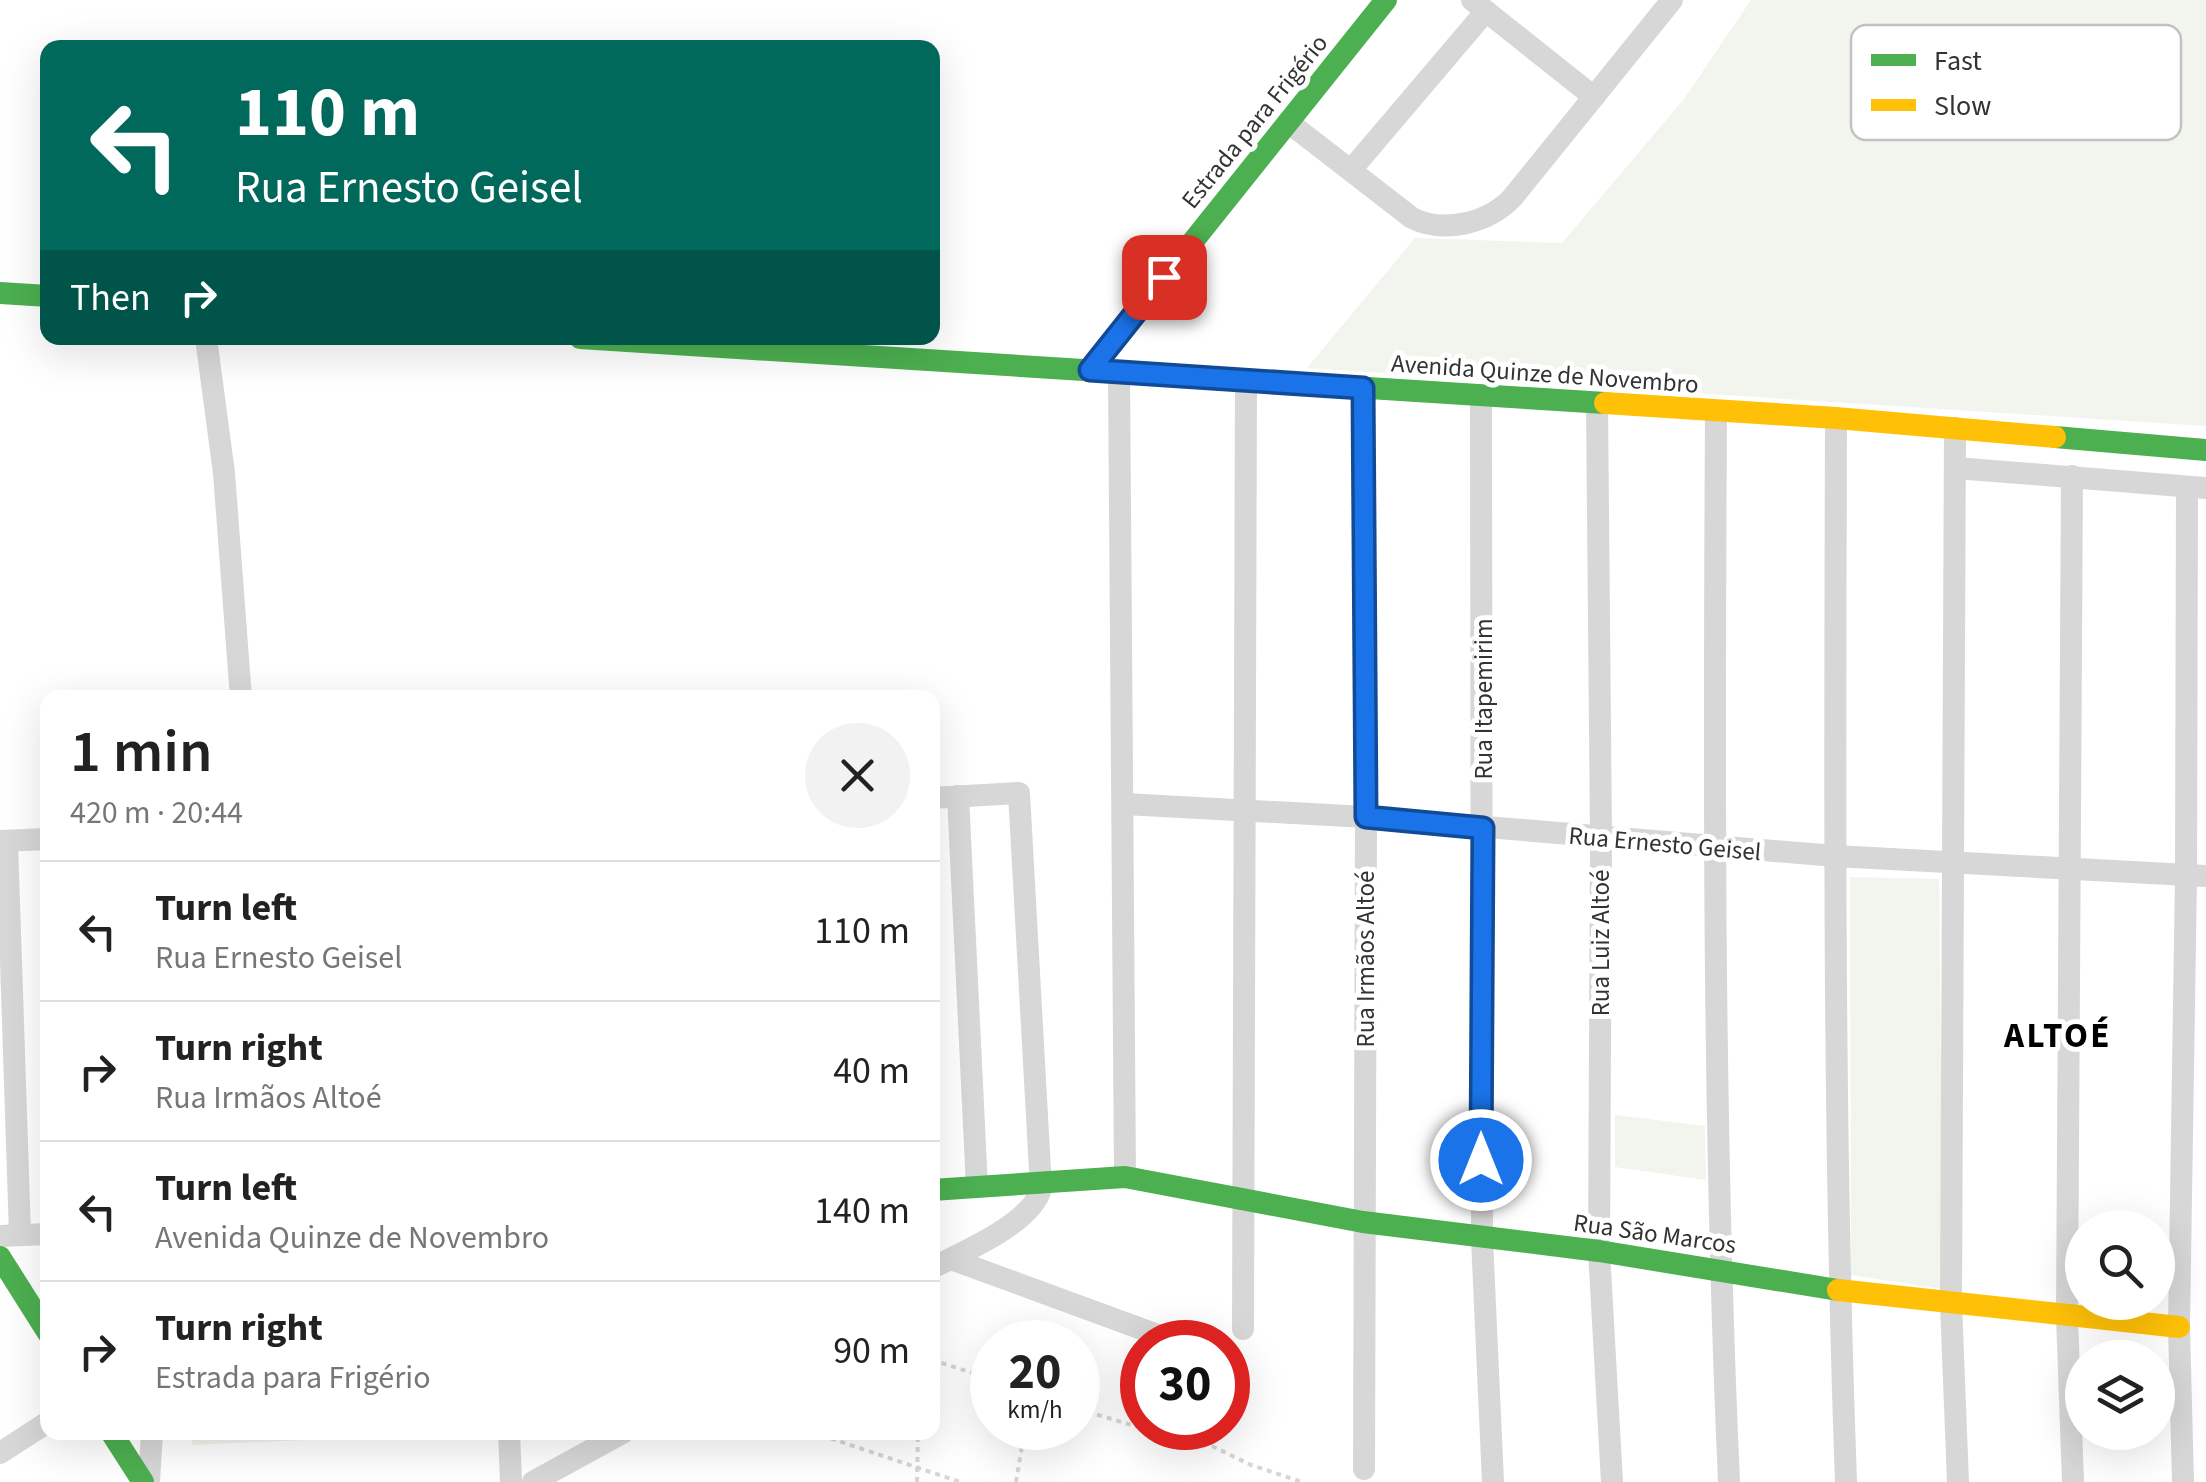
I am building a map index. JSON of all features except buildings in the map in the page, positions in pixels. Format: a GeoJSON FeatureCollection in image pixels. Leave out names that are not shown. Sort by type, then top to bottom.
{"type":"FeatureCollection","features":[{"type":"Feature","properties":{"kind":"street","name":"Estrada para Frigério"},"geometry":{"type":"LineString","coordinates":[[1090,370],[1386,0]]}},
{"type":"Feature","properties":{"kind":"street"},"geometry":{"type":"LineString","coordinates":[[1288,122],[1421,222],[1479,220],[1496,213],[1512,198],[1672,0]]}},
{"type":"Feature","properties":{"kind":"street"},"geometry":{"type":"LineString","coordinates":[[1350,170],[1480,6],[1594,97]]}},
{"type":"Feature","properties":{"kind":"street"},"geometry":{"type":"LineString","coordinates":[[0,293],[40,296]]}},
{"type":"Feature","properties":{"kind":"street"},"geometry":{"type":"LineString","coordinates":[[207,345],[224,473],[240,690]]}},
{"type":"Feature","properties":{"kind":"street","name":"Avenida Quinze de Novembro"},"geometry":{"type":"LineString","coordinates":[[692,345],[1836,418],[2206,450]]}},
{"type":"Feature","properties":{"kind":"street"},"geometry":{"type":"LineString","coordinates":[[1119,372],[1125,1177]]}},
{"type":"Feature","properties":{"kind":"street"},"geometry":{"type":"LineString","coordinates":[[1242,1320],[1246,380]]}},
{"type":"Feature","properties":{"kind":"street","name":"Rua Irmãos Altoé"},"geometry":{"type":"LineString","coordinates":[[1363,388],[1364,1469]]}},
{"type":"Feature","properties":{"kind":"street","name":"Rua Itapemirim"},"geometry":{"type":"LineString","coordinates":[[1481,396],[1482,1239],[1492,1482]]}},
{"type":"Feature","properties":{"kind":"street","name":"Rua Luiz Altoé"},"geometry":{"type":"LineString","coordinates":[[1597,404],[1599,1251],[1612,1482]]}},
{"type":"Feature","properties":{"kind":"street"},"geometry":{"type":"LineString","coordinates":[[1716,413],[1714,848],[1720,1270],[1729,1482]]}},
{"type":"Feature","properties":{"kind":"street"},"geometry":{"type":"LineString","coordinates":[[1836,418],[1839,1290],[1846,1482]]}},
{"type":"Feature","properties":{"kind":"street"},"geometry":{"type":"LineString","coordinates":[[1955,428],[1951,1304],[1958,1482]]}},
{"type":"Feature","properties":{"kind":"street"},"geometry":{"type":"LineString","coordinates":[[1956,468],[2197,487],[2196,876],[2178,1327],[2183,1482]]}},
{"type":"Feature","properties":{"kind":"street"},"geometry":{"type":"LineString","coordinates":[[2067,1210],[2072,476]]}},
{"type":"Feature","properties":{"kind":"street"},"geometry":{"type":"LineString","coordinates":[[940,797],[1019,793],[1040,1182],[1038,1198],[1024,1215],[942,1264]]}},
{"type":"Feature","properties":{"kind":"street"},"geometry":{"type":"LineString","coordinates":[[958,796],[977,1188]]}},
{"type":"Feature","properties":{"kind":"street","name":"Rua Ernesto Geisel"},"geometry":{"type":"LineString","coordinates":[[1124,804],[1366,817],[1714,848],[2196,876]]}},
{"type":"Feature","properties":{"kind":"street"},"geometry":{"type":"LineString","coordinates":[[40,839],[4,841],[10,1235],[40,1234]]}},
{"type":"Feature","properties":{"kind":"street","name":"Rua São Marcos"},"geometry":{"type":"LineString","coordinates":[[940,1190],[1125,1177],[1363,1222],[1599,1251],[1839,1290],[2065,1317]]}},
{"type":"Feature","properties":{"kind":"street"},"geometry":{"type":"LineString","coordinates":[[0,1257],[40,1320]]}},
{"type":"Feature","properties":{"kind":"street"},"geometry":{"type":"LineString","coordinates":[[942,1264],[1120,1323]]}},
{"type":"Feature","properties":{"kind":"street"},"geometry":{"type":"LineString","coordinates":[[2067,1320],[2074,1482]]}},
{"type":"Feature","properties":{"kind":"street","name":"Rua São Marcos"},"geometry":{"type":"LineString","coordinates":[[2100,1320],[2178,1327]]}},
{"type":"Feature","properties":{"kind":"street"},"geometry":{"type":"LineString","coordinates":[[0,1453],[40,1427]]}},
{"type":"Feature","properties":{"kind":"street"},"geometry":{"type":"LineString","coordinates":[[117,1440],[146,1482]]}},
{"type":"Feature","properties":{"kind":"street"},"geometry":{"type":"LineString","coordinates":[[146,1482],[151,1440]]}},
{"type":"Feature","properties":{"kind":"street"},"geometry":{"type":"LineString","coordinates":[[509,1440],[511,1482]]}},
{"type":"Feature","properties":{"kind":"street"},"geometry":{"type":"LineString","coordinates":[[533,1482],[609,1440]]}},
{"type":"Feature","properties":{"kind":"path"},"geometry":{"type":"LineString","coordinates":[[940,1363],[970,1372]]}},
{"type":"Feature","properties":{"kind":"path"},"geometry":{"type":"LineString","coordinates":[[835,1440],[960,1482]]}},
{"type":"Feature","properties":{"kind":"path"},"geometry":{"type":"LineString","coordinates":[[917,1482],[918,1440]]}},
{"type":"Feature","properties":{"kind":"path"},"geometry":{"type":"LineString","coordinates":[[1016,1482],[1022,1450]]}},
{"type":"Feature","properties":{"kind":"shaded area"},"geometry":{"type":"Polygon","coordinates":[[[1751,0],[2206,0],[2206,426],[1307,368],[1415,238],[1562,243],[1684,99],[1751,0]]]}},
{"type":"Feature","properties":{"kind":"shaded area"},"geometry":{"type":"Polygon","coordinates":[[[1850,877],[1939,879],[1943,1289],[1851,1275],[1850,877]]]}},
{"type":"Feature","properties":{"kind":"shaded area"},"geometry":{"type":"Polygon","coordinates":[[[1615,1115],[1705,1126],[1706,1180],[1615,1167],[1615,1115]]]}},
{"type":"Feature","properties":{"kind":"shaded area"},"geometry":{"type":"Polygon","coordinates":[[[192,1440],[303,1440],[192,1445],[192,1440]]]}},
{"type":"Feature","properties":{"kind":"traffic: fast"},"geometry":{"type":"LineString","coordinates":[[1090,370],[1386,0]]}},
{"type":"Feature","properties":{"kind":"traffic: fast"},"geometry":{"type":"LineString","coordinates":[[0,293],[40,296]]}},
{"type":"Feature","properties":{"kind":"traffic: fast"},"geometry":{"type":"LineString","coordinates":[[690,345],[1605,403]]}},
{"type":"Feature","properties":{"kind":"traffic: fast"},"geometry":{"type":"LineString","coordinates":[[2055,437],[2206,450]]}},
{"type":"Feature","properties":{"kind":"traffic: fast"},"geometry":{"type":"LineString","coordinates":[[940,1189],[1125,1177],[1363,1222],[1599,1251],[1838,1290]]}},
{"type":"Feature","properties":{"kind":"traffic: fast"},"geometry":{"type":"LineString","coordinates":[[0,1257],[40,1320]]}},
{"type":"Feature","properties":{"kind":"traffic: fast"},"geometry":{"type":"LineString","coordinates":[[116,1440],[143,1482]]}},
{"type":"Feature","properties":{"kind":"traffic: slow"},"geometry":{"type":"LineString","coordinates":[[1605,403],[2055,437]]}},
{"type":"Feature","properties":{"kind":"traffic: slow"},"geometry":{"type":"LineString","coordinates":[[1838,1290],[2179,1327]]}},
{"type":"Feature","properties":{"kind":"district","name":"ALTOÉ"},"geometry":{"type":"Point","coordinates":[2058,1035]}},
{"type":"Feature","properties":{"kind":"route"},"geometry":{"type":"LineString","coordinates":[[1164,277],[1090,370],[1363,388],[1366,817],[1483,828],[1481,1160]]}}]}
